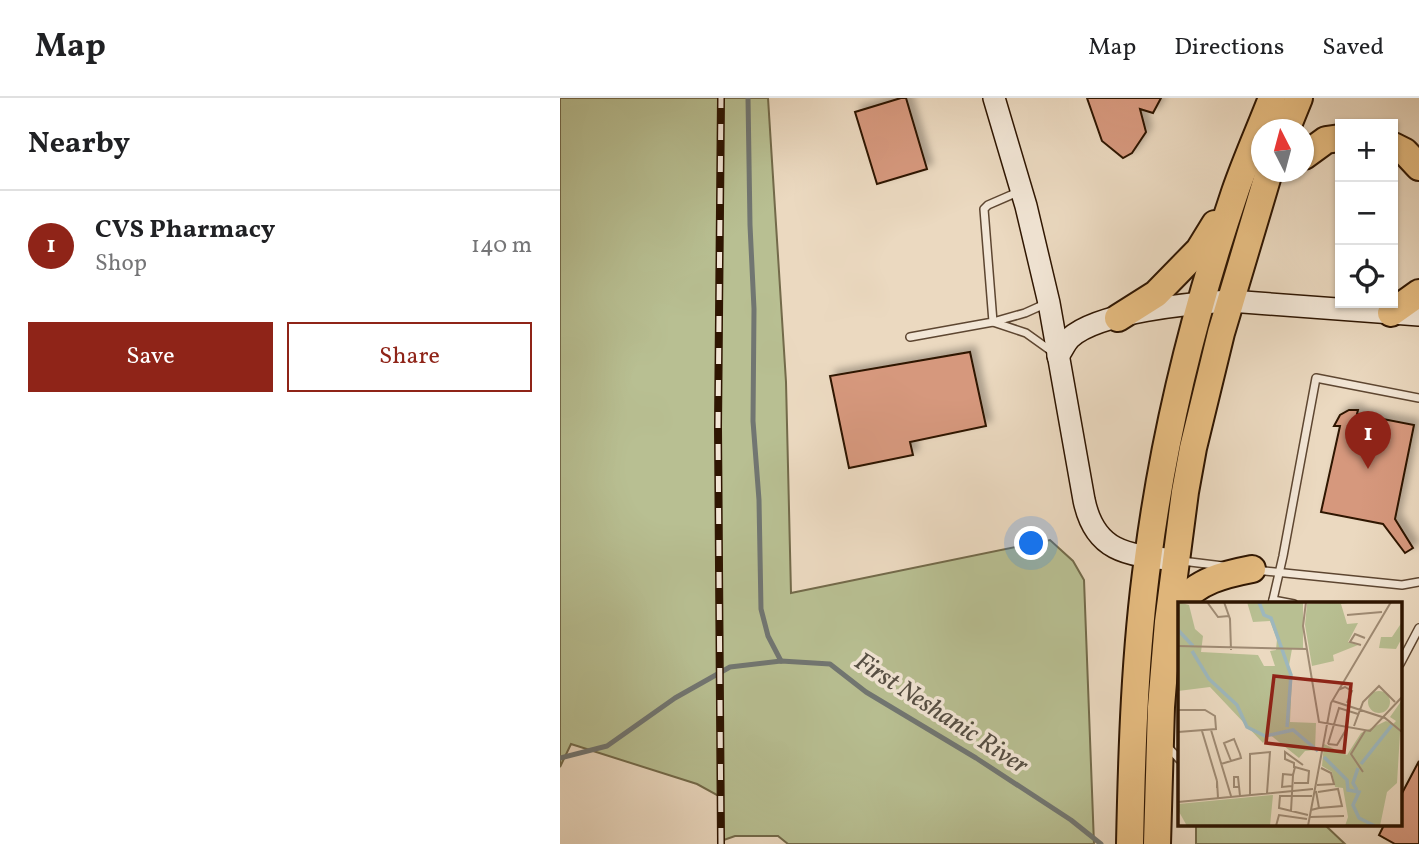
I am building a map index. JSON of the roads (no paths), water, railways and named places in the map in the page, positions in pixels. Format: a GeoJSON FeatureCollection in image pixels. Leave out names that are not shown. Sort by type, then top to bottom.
{"type":"FeatureCollection","features":[{"type":"Feature","properties":{"kind":"highway"},"geometry":{"type":"LineString","coordinates":[[1130,838],[1134,723],[1148,557],[1182,373],[1200,303],[1236,190],[1272,98]]}},
{"type":"Feature","properties":{"kind":"highway"},"geometry":{"type":"LineString","coordinates":[[1290,119],[1299,98]]}},
{"type":"Feature","properties":{"kind":"highway"},"geometry":{"type":"LineString","coordinates":[[1314,149],[1326,140],[1335,139]]}},
{"type":"Feature","properties":{"kind":"highway"},"geometry":{"type":"LineString","coordinates":[[1398,148],[1419,167]]}},
{"type":"Feature","properties":{"kind":"highway"},"geometry":{"type":"LineString","coordinates":[[1157,842],[1160,734],[1176,610],[1175,560],[1193,448],[1230,301],[1266,182]]}},
{"type":"Feature","properties":{"kind":"highway"},"geometry":{"type":"LineString","coordinates":[[1254,221],[1281,182]]}},
{"type":"Feature","properties":{"kind":"highway"},"geometry":{"type":"LineString","coordinates":[[1105,321],[1156,293],[1199,250],[1236,190]]}},
{"type":"Feature","properties":{"kind":"highway"},"geometry":{"type":"LineString","coordinates":[[1391,313],[1419,293]]}},
{"type":"Feature","properties":{"kind":"highway"},"geometry":{"type":"LineString","coordinates":[[1184,602],[1197,588],[1216,578],[1252,569]]}},
{"type":"Feature","properties":{"kind":"street"},"geometry":{"type":"LineString","coordinates":[[994,98],[1022,191],[1049,303],[1091,526],[1110,547],[1126,554],[1175,560]]}},
{"type":"Feature","properties":{"kind":"street"},"geometry":{"type":"LineString","coordinates":[[1058,356],[1070,338],[1105,321],[1200,303],[1230,301],[1419,315]]}},
{"type":"Feature","properties":{"kind":"street"},"geometry":{"type":"LineString","coordinates":[[1049,303],[1068,317],[1105,321]]}},
{"type":"Feature","properties":{"kind":"lane"},"geometry":{"type":"LineString","coordinates":[[993,323],[984,209],[1022,191]]}},
{"type":"Feature","properties":{"kind":"lane"},"geometry":{"type":"LineString","coordinates":[[910,337],[993,323],[1049,303]]}},
{"type":"Feature","properties":{"kind":"lane"},"geometry":{"type":"LineString","coordinates":[[993,323],[1026,333],[1058,356]]}},
{"type":"Feature","properties":{"kind":"lane"},"geometry":{"type":"LineString","coordinates":[[1273,602],[1316,378],[1419,398]]}},
{"type":"Feature","properties":{"kind":"lane"},"geometry":{"type":"LineString","coordinates":[[1175,560],[1280,573],[1402,584],[1419,582]]}},
{"type":"Feature","properties":{"kind":"lane"},"geometry":{"type":"LineString","coordinates":[[1402,660],[1419,628]]}},
{"type":"Feature","properties":{"kind":"lane"},"geometry":{"type":"LineString","coordinates":[[1160,734],[1178,758]]}},
{"type":"Feature","properties":{"kind":"waterway"},"geometry":{"type":"LineString","coordinates":[[748,98],[754,309],[753,421],[759,500],[761,609],[768,636],[781,661]]}},
{"type":"Feature","properties":{"kind":"waterway","name":"First Neshanic River"},"geometry":{"type":"LineString","coordinates":[[560,758],[607,746],[675,698],[730,667],[781,661],[830,664],[866,692],[976,758],[1071,820],[1101,844]]}},
{"type":"Feature","properties":{"kind":"railway"},"geometry":{"type":"LineString","coordinates":[[721,98],[718,427],[721,844]]}},
{"type":"Feature","properties":{"kind":"place","name":"CVS Pharmacy"},"geometry":{"type":"Point","coordinates":[1368,469]}}]}
